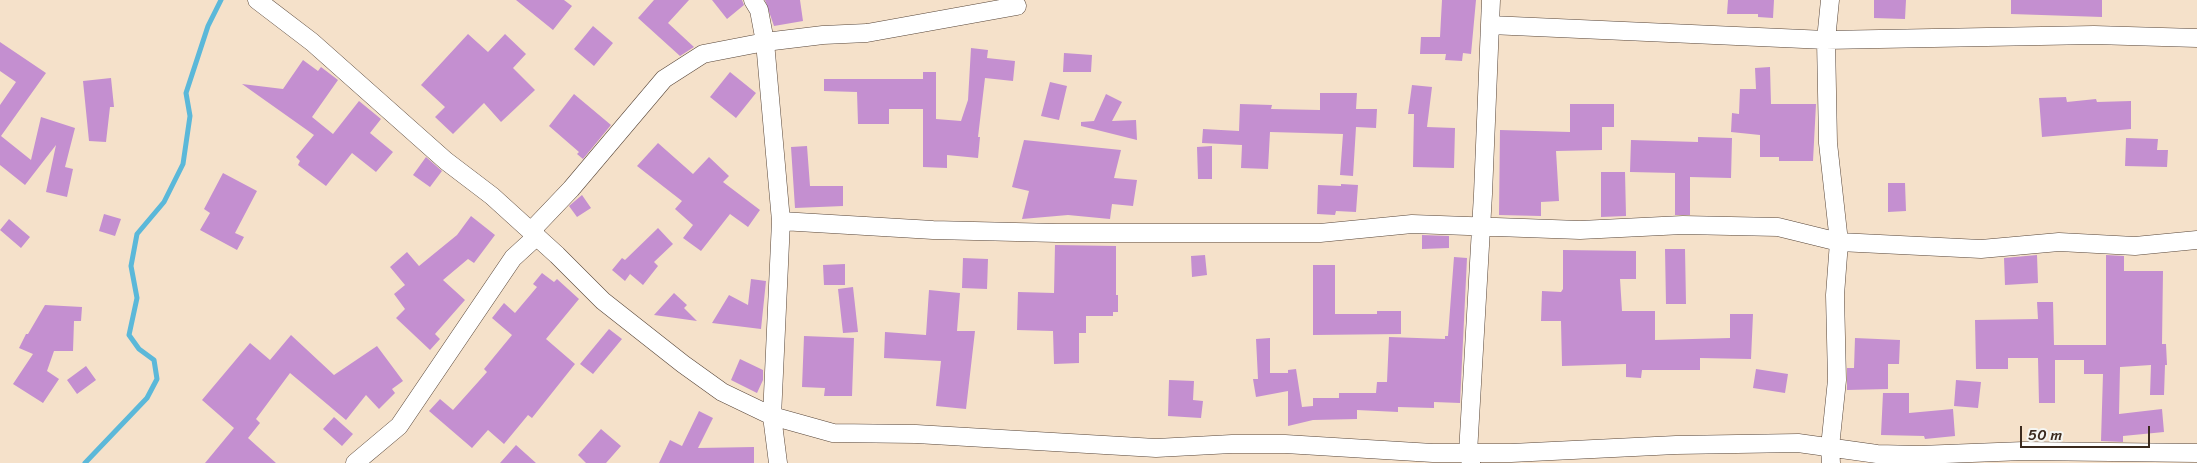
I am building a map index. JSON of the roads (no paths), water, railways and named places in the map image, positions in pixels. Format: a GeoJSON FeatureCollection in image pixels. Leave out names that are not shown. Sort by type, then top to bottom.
{"type":"FeatureCollection","features":[{"type":"Feature","properties":{"kind":"street"},"geometry":{"type":"LineString","coordinates":[[256,0],[312,42],[446,161],[492,196],[604,301],[683,364],[722,392],[772,416],[833,433],[916,434],[1153,456],[1232,444],[1358,447],[1469,458],[1676,445],[1798,443],[1831,455],[1919,455],[2024,451],[2197,453]]}},
{"type":"Feature","properties":{"kind":"street"},"geometry":{"type":"LineString","coordinates":[[752,0],[759,10],[765,42],[781,221],[772,416],[778,463]]}},
{"type":"Feature","properties":{"kind":"street"},"geometry":{"type":"LineString","coordinates":[[1469,458],[1491,0]]}},
{"type":"Feature","properties":{"kind":"street"},"geometry":{"type":"LineString","coordinates":[[1830,0],[1826,40],[1828,143],[1839,242],[1835,295],[1837,380],[1831,455]]}},
{"type":"Feature","properties":{"kind":"street"},"geometry":{"type":"LineString","coordinates":[[356,463],[399,426],[513,258],[664,79],[703,54],[765,42],[823,35],[867,33],[1017,6]]}},
{"type":"Feature","properties":{"kind":"street"},"geometry":{"type":"LineString","coordinates":[[1490,25],[1826,40],[2094,35],[2197,38]]}},
{"type":"Feature","properties":{"kind":"street"},"geometry":{"type":"LineString","coordinates":[[781,221],[933,230],[1067,233],[1320,233],[1412,224],[1580,230],[1683,225],[1778,227],[1839,242],[1981,249],[2059,242],[2135,246],[2197,240]]}},
{"type":"Feature","properties":{"kind":"waterway"},"geometry":{"type":"LineString","coordinates":[[85,463],[147,398],[157,379],[154,360],[139,349],[129,335],[137,298],[131,266],[137,234],[164,202],[183,164],[190,116],[186,93],[208,26],[221,0]]}}]}
